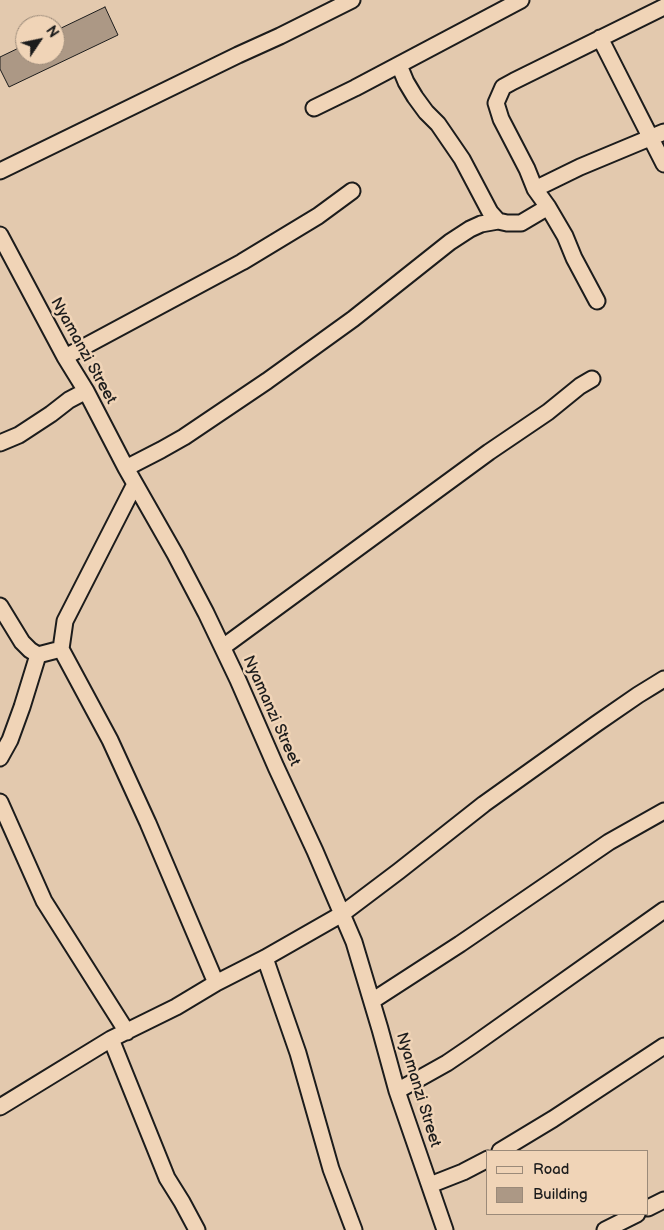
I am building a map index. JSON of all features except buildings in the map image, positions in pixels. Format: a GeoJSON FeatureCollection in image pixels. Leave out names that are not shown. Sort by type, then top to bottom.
{"type":"FeatureCollection","features":[{"type":"Feature","properties":{"kind":"street"},"geometry":{"type":"LineString","coordinates":[[0,171],[352,0]]}},
{"type":"Feature","properties":{"kind":"street"},"geometry":{"type":"LineString","coordinates":[[314,108],[521,0]]}},
{"type":"Feature","properties":{"kind":"street"},"geometry":{"type":"LineString","coordinates":[[597,301],[574,258],[565,236],[535,189],[527,169],[501,119],[496,103],[503,87],[664,7]]}},
{"type":"Feature","properties":{"kind":"street"},"geometry":{"type":"LineString","coordinates":[[600,38],[658,136],[664,164]]}},
{"type":"Feature","properties":{"kind":"street"},"geometry":{"type":"LineString","coordinates":[[399,65],[410,90],[426,112],[438,124],[462,159],[490,212],[498,221]]}},
{"type":"Feature","properties":{"kind":"street"},"geometry":{"type":"LineString","coordinates":[[535,189],[632,145],[658,136]]}},
{"type":"Feature","properties":{"kind":"street"},"geometry":{"type":"LineString","coordinates":[[65,357],[242,262],[318,216],[352,191]]}},
{"type":"Feature","properties":{"kind":"street"},"geometry":{"type":"LineString","coordinates":[[126,468],[184,437],[267,381],[354,319],[450,242],[470,229],[481,224],[498,221],[521,223],[548,207]]}},
{"type":"Feature","properties":{"kind":"street","name":"Nyamanzi Street"},"geometry":{"type":"LineString","coordinates":[[0,235],[65,357],[86,391],[126,468],[175,554],[223,647],[354,942],[397,1091],[445,1230]]}},
{"type":"Feature","properties":{"kind":"street"},"geometry":{"type":"LineString","coordinates":[[223,647],[592,379]]}},
{"type":"Feature","properties":{"kind":"street"},"geometry":{"type":"LineString","coordinates":[[0,443],[19,435],[69,400],[86,391]]}},
{"type":"Feature","properties":{"kind":"street"},"geometry":{"type":"LineString","coordinates":[[135,484],[65,621],[61,650],[83,687],[114,748],[216,983]]}},
{"type":"Feature","properties":{"kind":"street"},"geometry":{"type":"LineString","coordinates":[[0,606],[22,642],[30,650],[38,655],[61,650]]}},
{"type":"Feature","properties":{"kind":"street"},"geometry":{"type":"LineString","coordinates":[[0,758],[10,740],[38,655]]}},
{"type":"Feature","properties":{"kind":"street"},"geometry":{"type":"LineString","coordinates":[[0,1107],[111,1038],[176,1007],[342,914],[399,872],[484,804],[638,695],[664,679]]}},
{"type":"Feature","properties":{"kind":"street"},"geometry":{"type":"LineString","coordinates":[[0,802],[44,901],[127,1032]]}},
{"type":"Feature","properties":{"kind":"street"},"geometry":{"type":"LineString","coordinates":[[372,1001],[609,842],[664,811]]}},
{"type":"Feature","properties":{"kind":"street"},"geometry":{"type":"LineString","coordinates":[[397,1091],[447,1063],[664,910]]}},
{"type":"Feature","properties":{"kind":"street"},"geometry":{"type":"LineString","coordinates":[[265,958],[298,1053],[330,1169],[354,1230]]}},
{"type":"Feature","properties":{"kind":"street"},"geometry":{"type":"LineString","coordinates":[[111,1038],[167,1178],[197,1230]]}},
{"type":"Feature","properties":{"kind":"street"},"geometry":{"type":"LineString","coordinates":[[502,1150],[553,1119],[664,1046]]}},
{"type":"Feature","properties":{"kind":"street"},"geometry":{"type":"LineString","coordinates":[[430,1185],[463,1172],[487,1160]]}},
{"type":"Feature","properties":{"kind":"street"},"geometry":{"type":"LineString","coordinates":[[649,1208],[664,1200]]}},
{"type":"Feature","properties":{"kind":"street"},"geometry":{"type":"LineString","coordinates":[[605,1230],[636,1215]]}}]}
